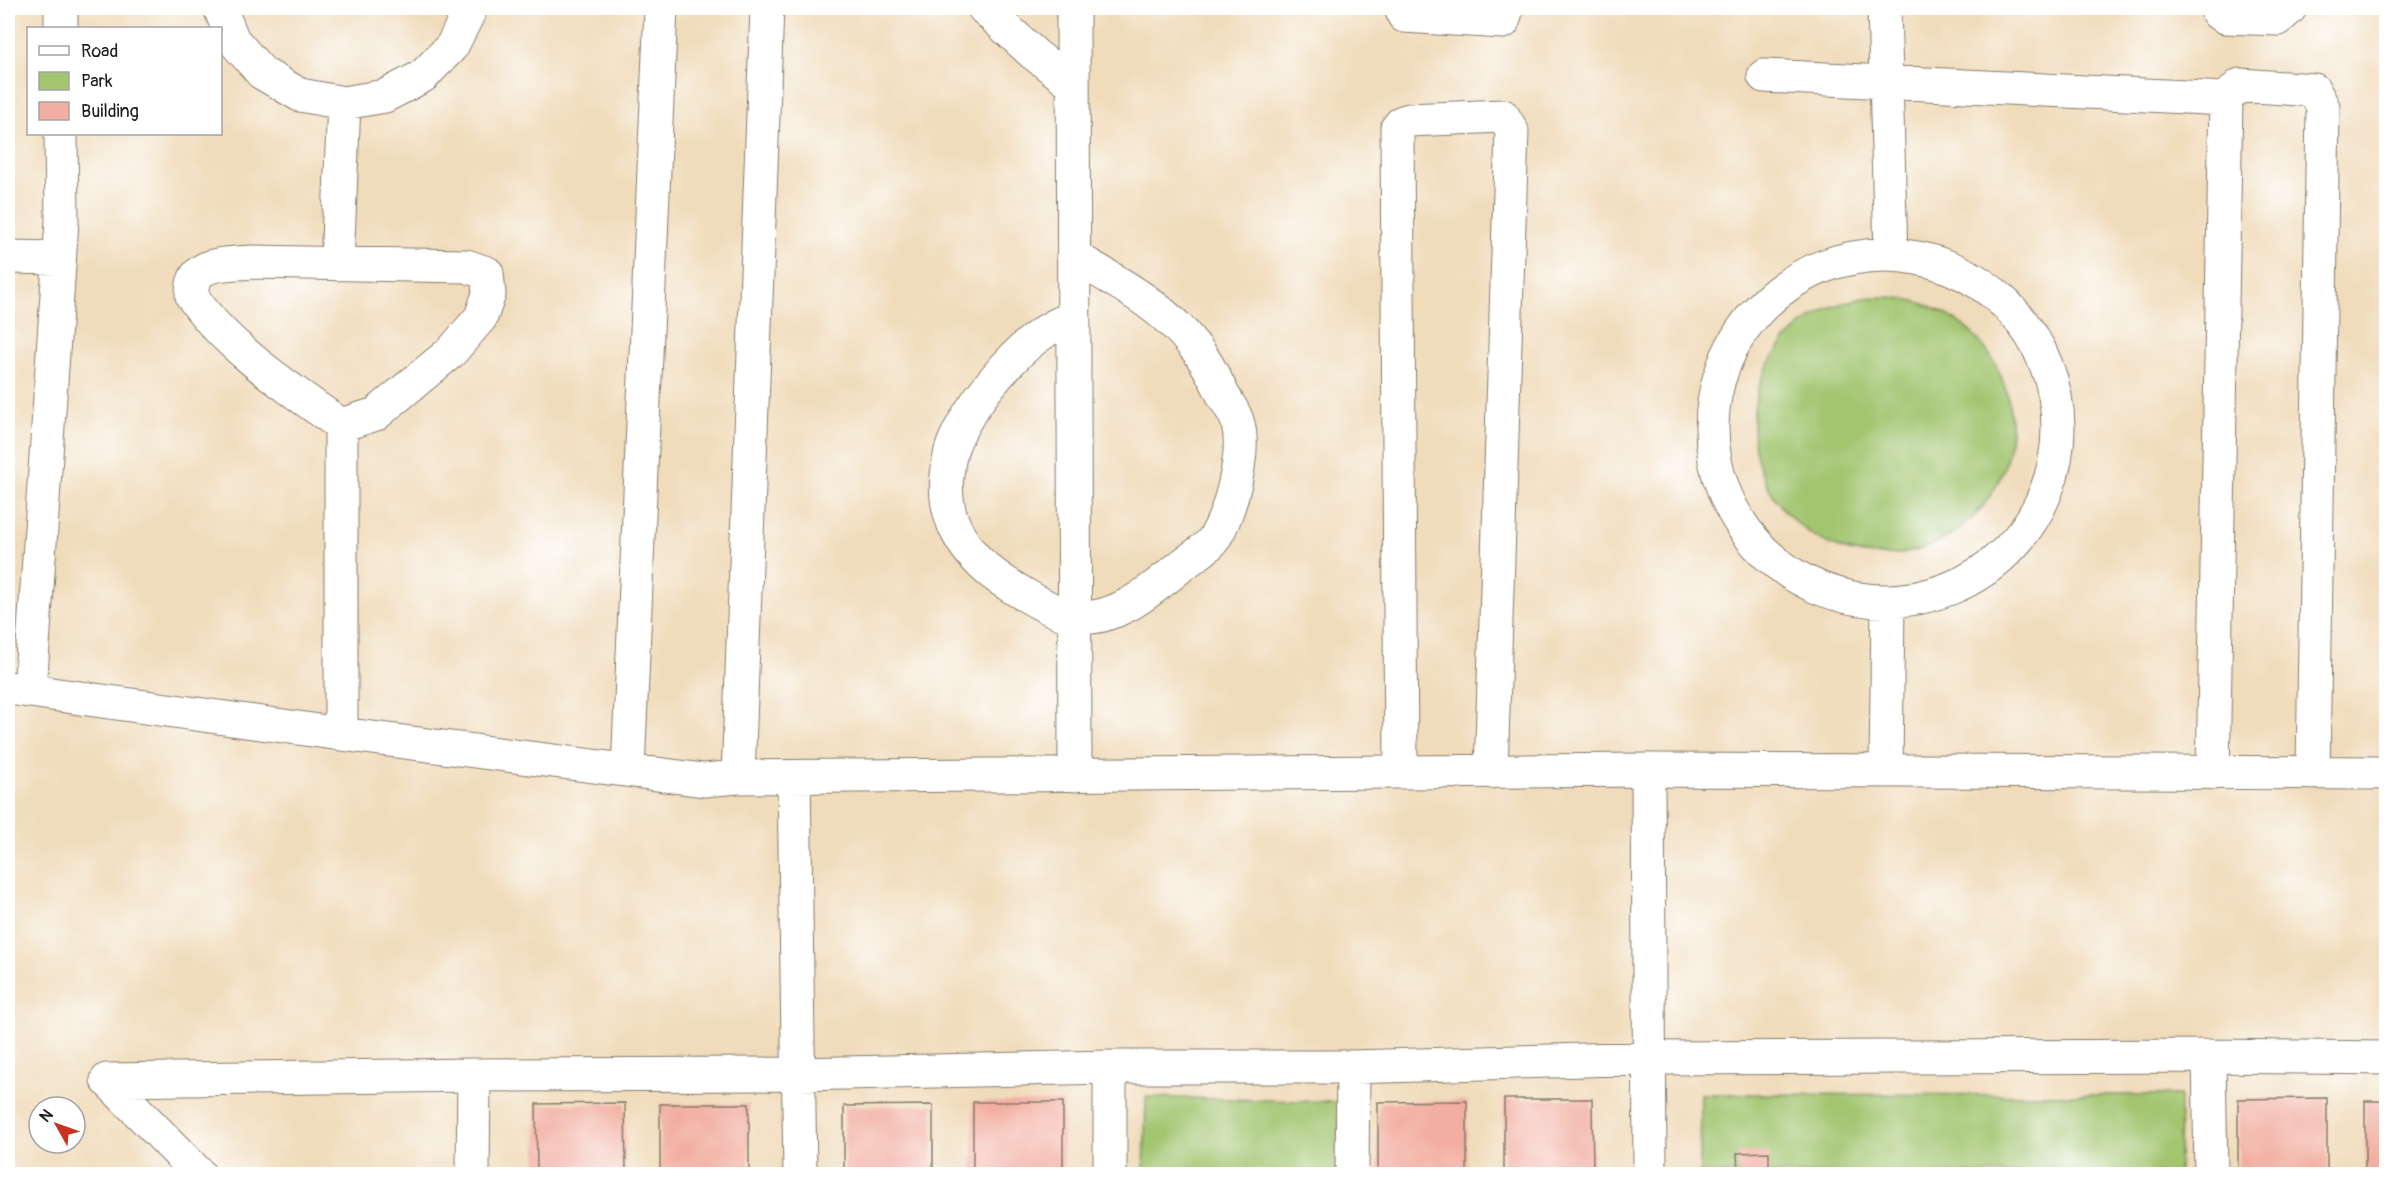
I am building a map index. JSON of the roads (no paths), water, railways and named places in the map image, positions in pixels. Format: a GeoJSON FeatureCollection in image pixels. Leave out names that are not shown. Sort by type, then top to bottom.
{"type":"FeatureCollection","features":[{"type":"Feature","properties":{"kind":"street"},"geometry":{"type":"LineString","coordinates":[[61,8],[61,27]]}},
{"type":"Feature","properties":{"kind":"street"},"geometry":{"type":"LineString","coordinates":[[220,8],[233,40],[262,73],[300,95],[344,103],[385,96],[423,76],[452,46],[471,8]]}},
{"type":"Feature","properties":{"kind":"street"},"geometry":{"type":"LineString","coordinates":[[628,770],[661,8]]}},
{"type":"Feature","properties":{"kind":"street"},"geometry":{"type":"LineString","coordinates":[[738,777],[767,8]]}},
{"type":"Feature","properties":{"kind":"street"},"geometry":{"type":"LineString","coordinates":[[984,8],[1034,54],[1073,84]]}},
{"type":"Feature","properties":{"kind":"street"},"geometry":{"type":"LineString","coordinates":[[1073,8],[1075,775]]}},
{"type":"Feature","properties":{"kind":"street"},"geometry":{"type":"LineString","coordinates":[[1401,8],[1404,16],[1503,22],[1508,8]]}},
{"type":"Feature","properties":{"kind":"street"},"geometry":{"type":"LineString","coordinates":[[1884,8],[1891,254]]}},
{"type":"Feature","properties":{"kind":"street"},"geometry":{"type":"LineString","coordinates":[[2216,8],[2218,13],[2225,17],[2278,19],[2290,8]]}},
{"type":"Feature","properties":{"kind":"street"},"geometry":{"type":"LineString","coordinates":[[1764,76],[2226,99]]}},
{"type":"Feature","properties":{"kind":"street"},"geometry":{"type":"LineString","coordinates":[[2213,773],[2226,99],[2240,85],[2314,90],[2323,108],[2313,773]]}},
{"type":"Feature","properties":{"kind":"street"},"geometry":{"type":"LineString","coordinates":[[337,264],[344,103]]}},
{"type":"Feature","properties":{"kind":"street"},"geometry":{"type":"LineString","coordinates":[[1401,772],[1397,128],[1402,122],[1409,120],[1503,116],[1512,131],[1491,772]]}},
{"type":"Feature","properties":{"kind":"street"},"geometry":{"type":"LineString","coordinates":[[61,135],[60,258],[19,689],[341,734],[704,780],[738,777],[1648,770],[2386,773]]}},
{"type":"Feature","properties":{"kind":"street"},"geometry":{"type":"LineString","coordinates":[[1891,254],[1944,264],[1991,289],[2028,328],[2052,376],[2059,429],[2050,482],[2026,530],[1988,568],[1941,594],[1888,603],[1842,598],[1799,581],[1762,553],[1734,516],[1720,484],[1716,473],[1710,428],[1717,382],[1735,339],[1764,303],[1802,275],[1845,258],[1891,254]]}},
{"type":"Feature","properties":{"kind":"street"},"geometry":{"type":"LineString","coordinates":[[8,256],[60,258]]}},
{"type":"Feature","properties":{"kind":"street"},"geometry":{"type":"LineString","coordinates":[[1073,256],[1158,310],[1194,345],[1218,383],[1238,425],[1239,455],[1235,484],[1226,513],[1213,540],[1140,598],[1107,614],[1073,617],[1042,604],[995,576],[977,560],[962,542],[952,522],[947,474],[951,448],[964,421],[978,400],[1015,357],[1044,332],[1073,317]]}},
{"type":"Feature","properties":{"kind":"street"},"geometry":{"type":"LineString","coordinates":[[252,262],[466,266],[487,273],[489,294],[480,317],[452,351],[376,414],[341,425],[293,390],[232,341],[204,315],[192,296],[194,281],[200,271],[218,265],[252,262]]}},
{"type":"Feature","properties":{"kind":"street"},"geometry":{"type":"LineString","coordinates":[[341,425],[341,734]]}},
{"type":"Feature","properties":{"kind":"street"},"geometry":{"type":"LineString","coordinates":[[1886,770],[1888,603]]}},
{"type":"Feature","properties":{"kind":"street"},"geometry":{"type":"LineString","coordinates":[[1648,770],[1650,1174]]}},
{"type":"Feature","properties":{"kind":"street"},"geometry":{"type":"LineString","coordinates":[[794,778],[800,1174]]}},
{"type":"Feature","properties":{"kind":"street"},"geometry":{"type":"LineString","coordinates":[[2210,1056],[2211,1174]]}},
{"type":"Feature","properties":{"kind":"street"},"geometry":{"type":"LineString","coordinates":[[199,1174],[107,1080],[474,1075],[798,1074],[1110,1067],[1353,1067],[1650,1058],[2210,1056],[2386,1058]]}},
{"type":"Feature","properties":{"kind":"street"},"geometry":{"type":"LineString","coordinates":[[1110,1067],[1110,1174]]}},
{"type":"Feature","properties":{"kind":"street"},"geometry":{"type":"LineString","coordinates":[[1352,1174],[1353,1067]]}},
{"type":"Feature","properties":{"kind":"street"},"geometry":{"type":"LineString","coordinates":[[473,1174],[474,1075]]}}]}
